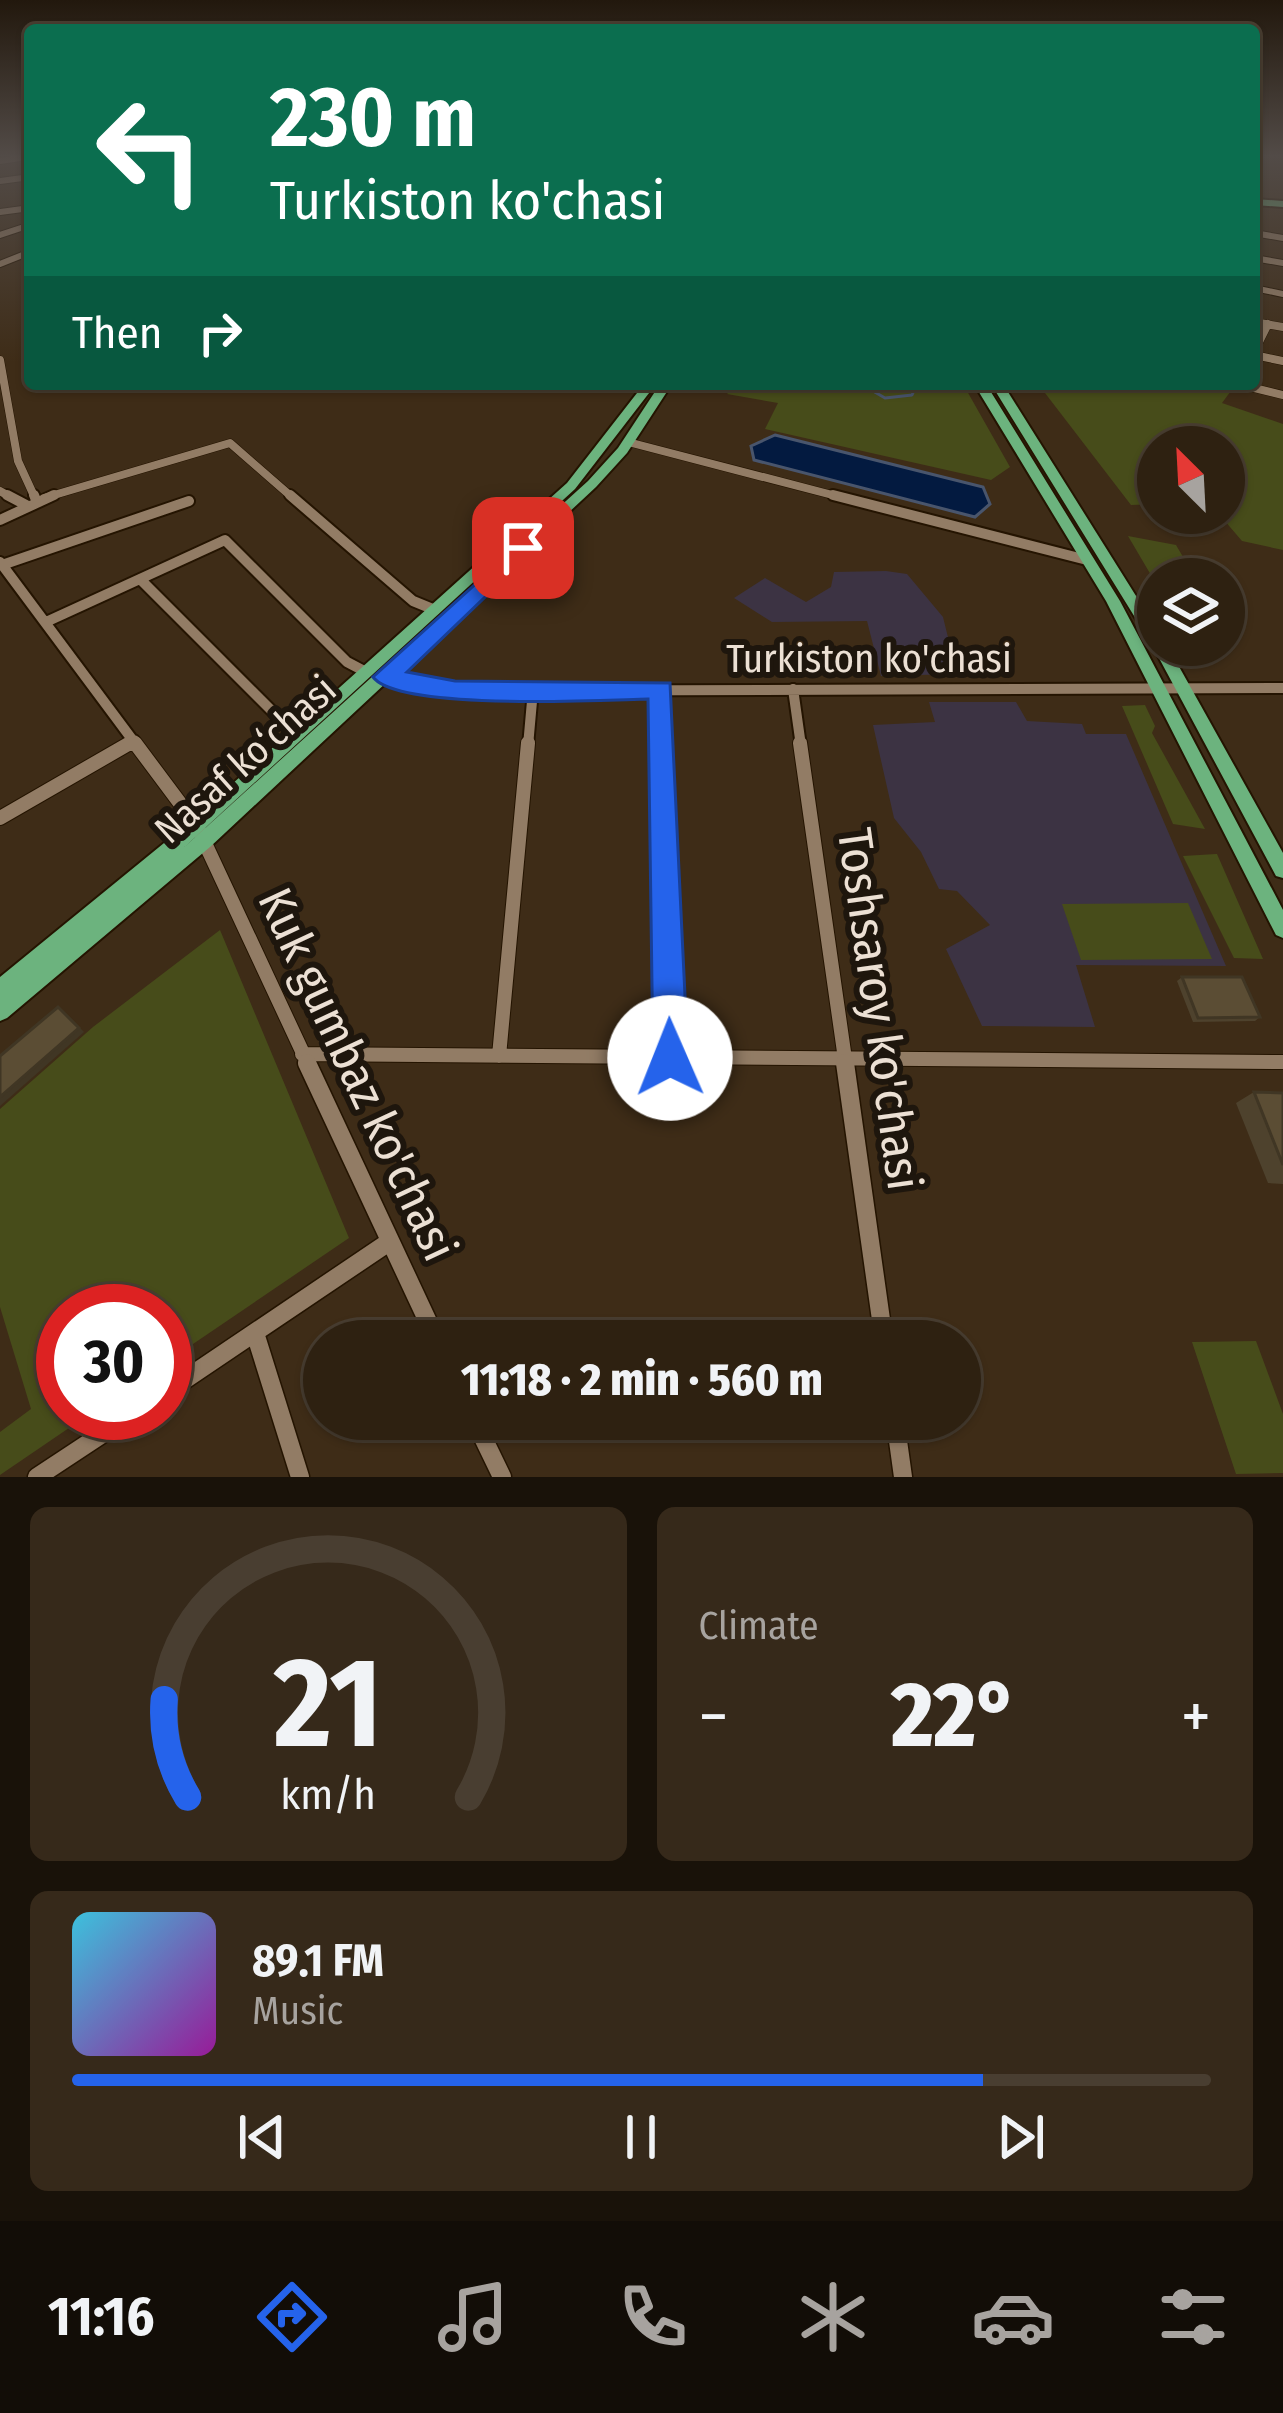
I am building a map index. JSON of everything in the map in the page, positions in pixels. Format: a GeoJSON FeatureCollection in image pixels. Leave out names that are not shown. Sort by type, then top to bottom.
{"type":"FeatureCollection","features":[{"type":"Feature","properties":{"kind":"main road","name":"Nasaf ko‘chasi"},"geometry":{"type":"LineString","coordinates":[[0,989],[200,834],[296,735],[571,486],[645,390]]}},
{"type":"Feature","properties":{"kind":"main road","name":"Nasaf ko‘chasi"},"geometry":{"type":"LineString","coordinates":[[0,1011],[386,677],[592,484],[628,442],[662,390]]}},
{"type":"Feature","properties":{"kind":"main road"},"geometry":{"type":"LineString","coordinates":[[985,390],[1007,414],[1137,611]]}},
{"type":"Feature","properties":{"kind":"main road"},"geometry":{"type":"LineString","coordinates":[[999,390],[1007,414],[1159,687],[1283,928]]}},
{"type":"Feature","properties":{"kind":"main road"},"geometry":{"type":"LineString","coordinates":[[1172,666],[1283,870]]}},
{"type":"Feature","properties":{"kind":"street"},"geometry":{"type":"LineString","coordinates":[[1260,323],[1283,327]]}},
{"type":"Feature","properties":{"kind":"street"},"geometry":{"type":"LineString","coordinates":[[1260,341],[1268,324]]}},
{"type":"Feature","properties":{"kind":"street"},"geometry":{"type":"LineString","coordinates":[[0,360],[4,408],[31,503]]}},
{"type":"Feature","properties":{"kind":"street"},"geometry":{"type":"LineString","coordinates":[[628,442],[1088,560]]}},
{"type":"Feature","properties":{"kind":"street"},"geometry":{"type":"LineString","coordinates":[[0,520],[31,503],[230,443],[413,601],[435,610]]}},
{"type":"Feature","properties":{"kind":"street"},"geometry":{"type":"LineString","coordinates":[[0,490],[31,503]]}},
{"type":"Feature","properties":{"kind":"street"},"geometry":{"type":"LineString","coordinates":[[1,563],[189,501]]}},
{"type":"Feature","properties":{"kind":"street"},"geometry":{"type":"LineString","coordinates":[[46,622],[225,540],[347,662],[366,672]]}},
{"type":"Feature","properties":{"kind":"street","name":"Kuk gumbaz ko'chasi"},"geometry":{"type":"LineString","coordinates":[[1,563],[200,834],[427,1320]]}},
{"type":"Feature","properties":{"kind":"street"},"geometry":{"type":"LineString","coordinates":[[140,579],[296,735]]}},
{"type":"Feature","properties":{"kind":"street","name":"Turkiston ko'chasi"},"geometry":{"type":"LineString","coordinates":[[386,677],[455,691],[1283,688]]}},
{"type":"Feature","properties":{"kind":"street","name":"Toshsaroy ko'chasi"},"geometry":{"type":"LineString","coordinates":[[793,688],[881,1320]]}},
{"type":"Feature","properties":{"kind":"street"},"geometry":{"type":"LineString","coordinates":[[661,689],[670,1058]]}},
{"type":"Feature","properties":{"kind":"street"},"geometry":{"type":"LineString","coordinates":[[499,1056],[533,690]]}},
{"type":"Feature","properties":{"kind":"street"},"geometry":{"type":"LineString","coordinates":[[1,815],[134,740]]}},
{"type":"Feature","properties":{"kind":"street"},"geometry":{"type":"LineString","coordinates":[[302,1054],[1283,1062]]}},
{"type":"Feature","properties":{"kind":"street"},"geometry":{"type":"LineString","coordinates":[[192,1375],[389,1242]]}},
{"type":"Feature","properties":{"kind":"street"},"geometry":{"type":"LineString","coordinates":[[255,1334],[300,1477]]}},
{"type":"Feature","properties":{"kind":"street"},"geometry":{"type":"LineString","coordinates":[[37,1477],[93,1440]]}},
{"type":"Feature","properties":{"kind":"street"},"geometry":{"type":"LineString","coordinates":[[484,1440],[502,1477]]}},
{"type":"Feature","properties":{"kind":"street"},"geometry":{"type":"LineString","coordinates":[[898,1440],[903,1477]]}},
{"type":"Feature","properties":{"kind":"shaded area"},"geometry":{"type":"Polygon","coordinates":[[[834,572],[907,574],[943,617],[957,674],[881,676],[867,621],[772,622],[734,598],[765,578],[806,602],[831,587],[834,572]]]}},
{"type":"Feature","properties":{"kind":"shaded area"},"geometry":{"type":"Polygon","coordinates":[[[929,702],[1016,702],[1027,721],[1082,724],[1086,734],[1126,734],[1226,966],[1076,965],[1095,1027],[982,1026],[946,949],[990,925],[957,891],[939,889],[921,852],[894,818],[873,725],[935,722],[929,702]]]}},
{"type":"Feature","properties":{"kind":"green space"},"geometry":{"type":"Polygon","coordinates":[[[731,390],[966,390],[1010,467],[991,480],[765,429],[778,403],[727,394],[731,390]]]}},
{"type":"Feature","properties":{"kind":"green space"},"geometry":{"type":"Polygon","coordinates":[[[1049,390],[1232,390],[1222,403],[1283,424],[1283,550],[1242,541],[1236,534],[1245,534],[1245,426],[1137,426],[1137,505],[1131,505],[1045,393],[1049,390]]]}},
{"type":"Feature","properties":{"kind":"green space"},"geometry":{"type":"Polygon","coordinates":[[[1128,536],[1176,545],[1184,558],[1141,558],[1128,536]]]}},
{"type":"Feature","properties":{"kind":"green space"},"geometry":{"type":"Polygon","coordinates":[[[1145,705],[1155,726],[1152,733],[1205,829],[1173,824],[1122,706],[1145,705]]]}},
{"type":"Feature","properties":{"kind":"green space"},"geometry":{"type":"Polygon","coordinates":[[[1217,854],[1263,959],[1234,958],[1183,856],[1217,854]]]}},
{"type":"Feature","properties":{"kind":"green space"},"geometry":{"type":"Polygon","coordinates":[[[1188,903],[1212,959],[1081,960],[1062,904],[1188,903]]]}},
{"type":"Feature","properties":{"kind":"green space"},"geometry":{"type":"Polygon","coordinates":[[[220,930],[349,1238],[192,1345],[192,1284],[36,1284],[36,1440],[51,1440],[0,1475],[0,1432],[31,1409],[0,1307],[0,1109],[93,1027],[220,930]]]}},
{"type":"Feature","properties":{"kind":"green space"},"geometry":{"type":"Polygon","coordinates":[[[1256,1341],[1283,1414],[1283,1473],[1236,1474],[1192,1342],[1256,1341]]]}},
{"type":"Feature","properties":{"kind":"water"},"geometry":{"type":"Polygon","coordinates":[[[775,435],[983,487],[990,504],[975,517],[754,460],[751,446],[775,435]]]}},
{"type":"Feature","properties":{"kind":"building"},"geometry":{"type":"Polygon","coordinates":[[[1182,977],[1242,977],[1260,1017],[1198,1018],[1182,977]]]}},
{"type":"Feature","properties":{"kind":"building"},"geometry":{"type":"Polygon","coordinates":[[[58,1007],[79,1028],[0,1097],[0,1056],[58,1007]]]}},
{"type":"Feature","properties":{"kind":"building"},"geometry":{"type":"Polygon","coordinates":[[[1254,1092],[1283,1093],[1283,1165],[1254,1092]]]}},
{"type":"Feature","properties":{"kind":"waterway"},"geometry":{"type":"LineString","coordinates":[[871,390],[885,398],[912,395],[914,390]]}},
{"type":"Feature","properties":{"kind":"route"},"geometry":{"type":"LineString","coordinates":[[523,548],[386,677],[455,691],[661,689],[670,1058]]}}]}
